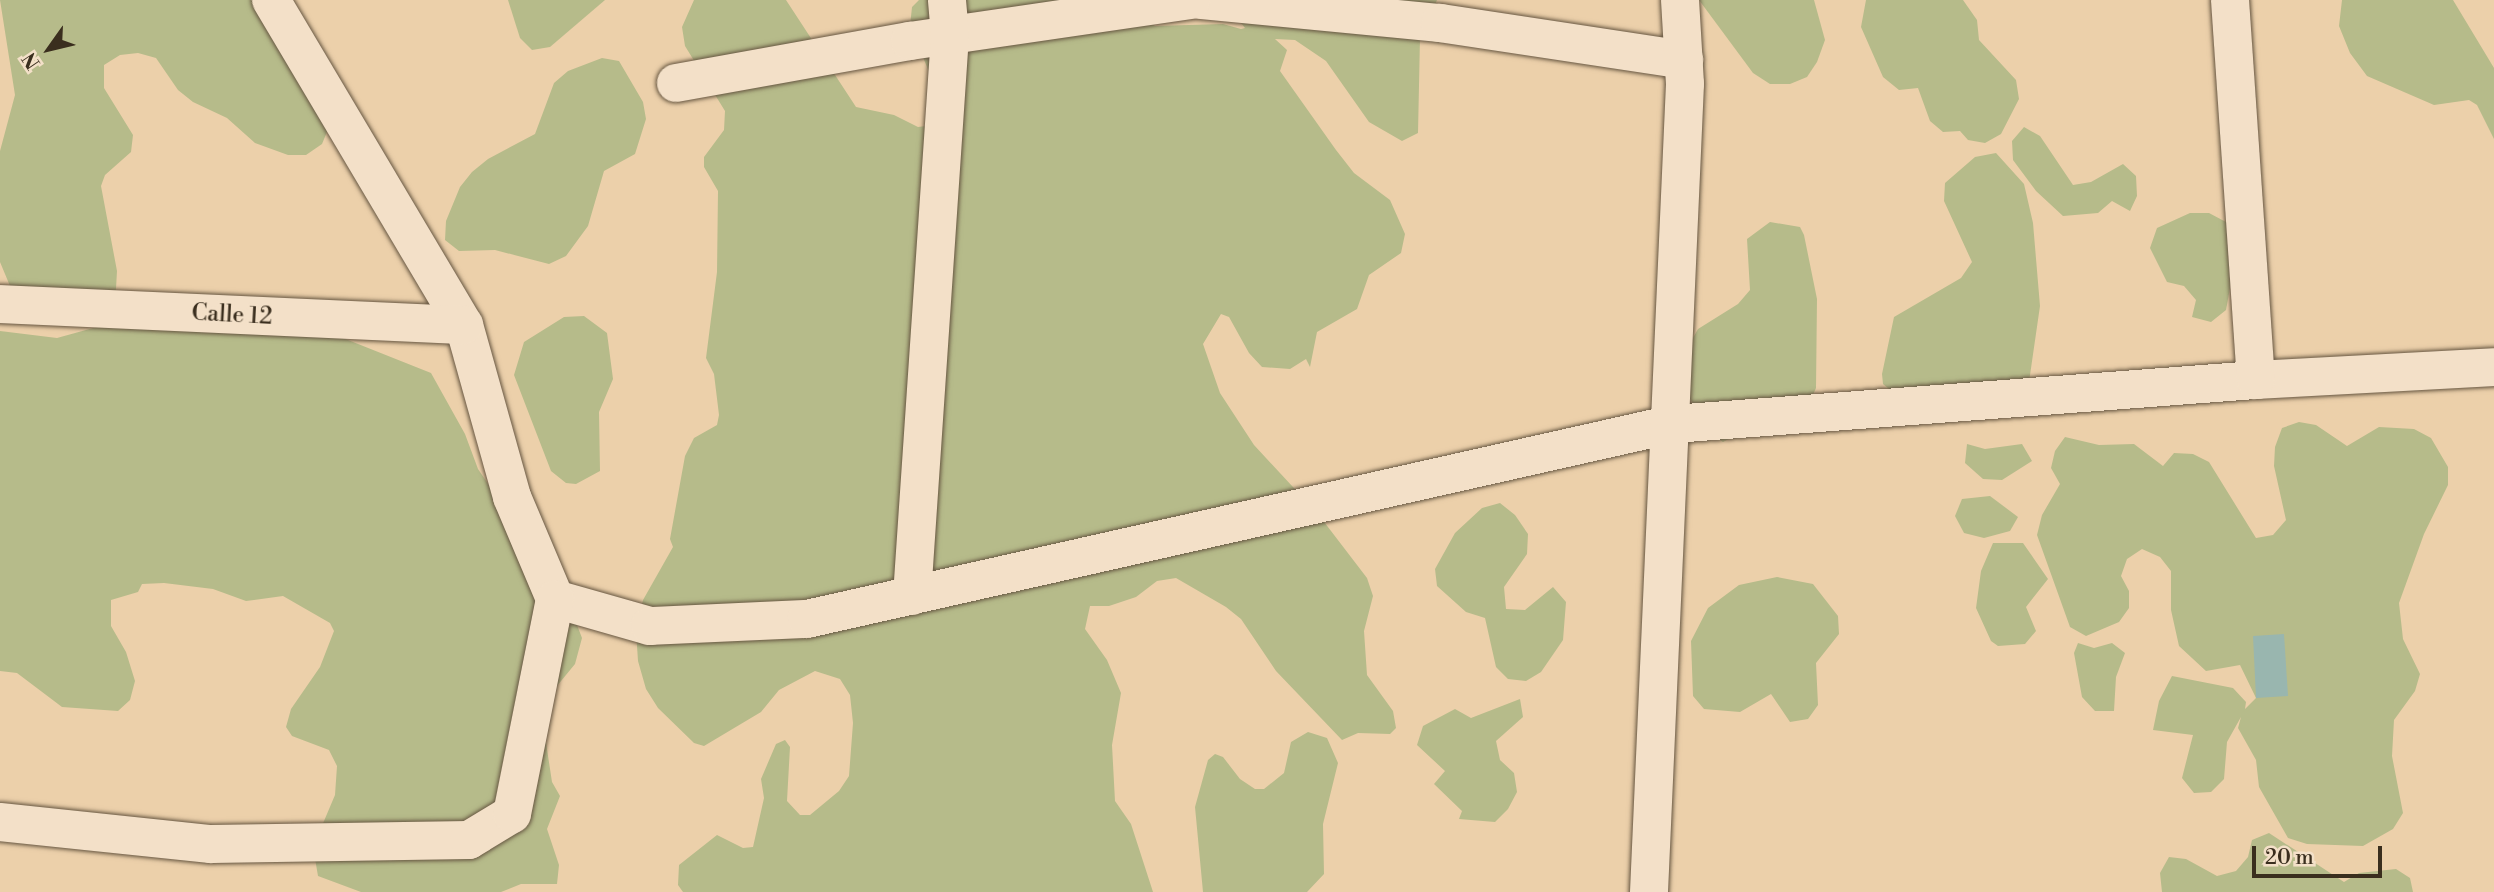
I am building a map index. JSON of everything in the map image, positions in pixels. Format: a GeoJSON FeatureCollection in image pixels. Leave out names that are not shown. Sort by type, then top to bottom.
{"type":"FeatureCollection","features":[{"type":"Feature","properties":{"kind":"street"},"geometry":{"type":"LineString","coordinates":[[0,822],[211,844],[469,840],[512,814],[555,598],[512,497],[464,325],[271,0]]}},
{"type":"Feature","properties":{"kind":"street"},"geometry":{"type":"LineString","coordinates":[[677,83],[948,18],[1191,0]]}},
{"type":"Feature","properties":{"kind":"street"},"geometry":{"type":"LineString","coordinates":[[1200,0],[1440,23],[1684,60]]}},
{"type":"Feature","properties":{"kind":"street"},"geometry":{"type":"LineString","coordinates":[[1648,892],[1673,424],[1684,60],[1679,0]]}},
{"type":"Feature","properties":{"kind":"street"},"geometry":{"type":"LineString","coordinates":[[2230,0],[2256,380]]}},
{"type":"Feature","properties":{"kind":"street"},"geometry":{"type":"LineString","coordinates":[[912,596],[948,18]]}},
{"type":"Feature","properties":{"kind":"street","name":"Calle 12"},"geometry":{"type":"LineString","coordinates":[[0,304],[464,325]]}},
{"type":"Feature","properties":{"kind":"street"},"geometry":{"type":"LineString","coordinates":[[555,598],[649,626],[807,620],[1673,424],[2256,380],[2494,367]]}},
{"type":"Feature","properties":{"kind":"green space"},"geometry":{"type":"Polygon","coordinates":[[[0,0],[255,0],[329,127],[322,144],[306,155],[288,155],[255,143],[227,118],[193,102],[178,90],[156,58],[138,53],[120,55],[104,65],[104,88],[133,135],[131,152],[105,175],[101,186],[117,271],[115,306],[15,298],[0,262],[0,151],[15,95],[0,0]]]}},
{"type":"Feature","properties":{"kind":"green space"},"geometry":{"type":"Polygon","coordinates":[[[508,0],[605,0],[550,47],[532,50],[520,38],[508,0]]]}},
{"type":"Feature","properties":{"kind":"green space"},"geometry":{"type":"Polygon","coordinates":[[[694,0],[786,0],[856,107],[894,115],[918,127],[926,126],[937,91],[910,26],[912,7],[919,0],[1143,0],[1147,19],[1155,26],[1223,24],[1241,29],[1245,28],[1235,15],[1231,0],[1437,0],[1420,38],[1418,133],[1402,141],[1369,122],[1326,61],[1295,40],[1275,39],[1287,50],[1280,71],[1336,150],[1354,173],[1390,200],[1405,234],[1401,253],[1369,275],[1357,309],[1317,332],[1310,367],[1306,359],[1290,369],[1262,367],[1249,353],[1229,317],[1221,314],[1203,344],[1220,393],[1254,445],[1318,514],[1367,578],[1373,596],[1364,631],[1367,675],[1393,711],[1396,728],[1390,734],[1358,733],[1342,740],[1276,671],[1241,619],[1226,607],[1176,578],[1157,581],[1136,597],[1109,606],[1090,606],[1085,629],[1107,660],[1121,693],[1112,745],[1115,801],[1131,824],[1153,892],[683,892],[678,885],[679,865],[717,835],[743,848],[753,847],[764,798],[761,779],[776,744],[785,740],[790,747],[787,801],[800,815],[810,815],[839,791],[849,776],[853,723],[850,695],[840,679],[815,671],[779,690],[761,712],[704,746],[694,743],[658,708],[646,689],[638,661],[636,631],[643,600],[673,547],[670,539],[685,456],[694,438],[717,425],[719,415],[714,374],[706,358],[717,272],[718,191],[704,167],[704,157],[724,130],[725,111],[685,46],[682,27],[694,0]]]}},
{"type":"Feature","properties":{"kind":"green space"},"geometry":{"type":"Polygon","coordinates":[[[1699,0],[1814,0],[1825,40],[1817,62],[1807,77],[1790,84],[1770,84],[1753,73],[1699,0]]]}},
{"type":"Feature","properties":{"kind":"green space"},"geometry":{"type":"Polygon","coordinates":[[[1866,0],[1963,0],[1977,20],[1979,40],[2016,80],[2019,99],[2001,134],[1985,143],[1968,140],[1960,131],[1943,132],[1930,121],[1918,88],[1899,90],[1883,77],[1861,27],[1866,0]]]}},
{"type":"Feature","properties":{"kind":"green space"},"geometry":{"type":"Polygon","coordinates":[[[2342,0],[2453,0],[2494,68],[2494,139],[2477,105],[2469,100],[2434,105],[2367,76],[2350,53],[2339,26],[2342,0]]]}},
{"type":"Feature","properties":{"kind":"green space"},"geometry":{"type":"Polygon","coordinates":[[[602,58],[619,61],[643,102],[646,119],[635,154],[604,171],[588,226],[566,256],[549,264],[495,250],[459,251],[445,240],[446,221],[460,187],[472,172],[488,159],[535,134],[554,83],[568,71],[602,58]]]}},
{"type":"Feature","properties":{"kind":"green space"},"geometry":{"type":"Polygon","coordinates":[[[2024,127],[2040,136],[2073,185],[2091,182],[2123,164],[2136,176],[2137,196],[2130,211],[2112,201],[2098,213],[2063,216],[2036,191],[2013,160],[2012,141],[2024,127]]]}},
{"type":"Feature","properties":{"kind":"green space"},"geometry":{"type":"Polygon","coordinates":[[[1996,153],[2024,184],[2033,223],[2040,306],[2029,382],[1894,393],[1883,384],[1882,374],[1894,317],[1961,278],[1972,262],[1944,201],[1945,183],[1975,157],[1996,153]]]}},
{"type":"Feature","properties":{"kind":"green space"},"geometry":{"type":"Polygon","coordinates":[[[2190,213],[2209,213],[2226,222],[2233,272],[2226,310],[2211,322],[2192,317],[2196,300],[2184,286],[2167,282],[2150,248],[2157,228],[2190,213]]]}},
{"type":"Feature","properties":{"kind":"green space"},"geometry":{"type":"Polygon","coordinates":[[[1770,222],[1800,227],[1804,235],[1817,299],[1816,388],[1812,397],[1723,442],[1714,436],[1687,394],[1689,345],[1698,329],[1738,304],[1750,290],[1747,239],[1770,222]]]}},
{"type":"Feature","properties":{"kind":"green space"},"geometry":{"type":"Polygon","coordinates":[[[584,316],[607,333],[613,379],[599,412],[600,471],[576,484],[566,483],[551,471],[514,375],[524,342],[564,317],[584,316]]]}},
{"type":"Feature","properties":{"kind":"green space"},"geometry":{"type":"Polygon","coordinates":[[[104,325],[343,338],[431,373],[465,434],[478,469],[569,604],[582,638],[575,664],[552,692],[545,736],[552,782],[560,796],[547,829],[559,865],[557,884],[521,884],[501,892],[361,892],[318,876],[313,847],[335,795],[337,766],[329,750],[292,736],[286,727],[291,709],[320,667],[334,631],[330,623],[283,596],[246,601],[213,589],[164,583],[142,584],[138,592],[111,600],[111,626],[126,652],[135,681],[130,700],[118,711],[62,707],[17,673],[0,671],[0,331],[57,338],[104,325]]]}},
{"type":"Feature","properties":{"kind":"green space"},"geometry":{"type":"Polygon","coordinates":[[[2299,422],[2316,425],[2347,446],[2379,427],[2414,429],[2431,438],[2448,467],[2448,485],[2424,534],[2399,603],[2403,639],[2420,674],[2415,691],[2394,720],[2392,756],[2403,813],[2393,829],[2363,846],[2307,844],[2288,838],[2259,787],[2256,760],[2238,728],[2241,717],[2227,742],[2224,779],[2211,792],[2194,793],[2182,778],[2193,735],[2153,730],[2159,701],[2172,676],[2233,688],[2246,702],[2245,709],[2256,698],[2240,665],[2206,671],[2179,646],[2171,610],[2171,571],[2160,557],[2142,549],[2127,559],[2121,576],[2129,591],[2129,608],[2119,622],[2086,636],[2070,627],[2037,535],[2042,515],[2060,484],[2051,468],[2055,451],[2065,437],[2099,445],[2134,444],[2163,466],[2174,453],[2193,454],[2209,462],[2256,538],[2273,535],[2286,520],[2274,466],[2275,447],[2282,428],[2299,422]]]}},
{"type":"Feature","properties":{"kind":"green space"},"geometry":{"type":"Polygon","coordinates":[[[1967,444],[1985,449],[2022,444],[2032,461],[2002,480],[1983,479],[1965,463],[1967,444]]]}},
{"type":"Feature","properties":{"kind":"green space"},"geometry":{"type":"Polygon","coordinates":[[[1990,496],[2018,517],[2010,531],[1984,538],[1964,533],[1955,516],[1962,499],[1990,496]]]}},
{"type":"Feature","properties":{"kind":"green space"},"geometry":{"type":"Polygon","coordinates":[[[1500,503],[1515,515],[1528,534],[1527,554],[1504,587],[1506,609],[1525,610],[1553,587],[1566,602],[1563,640],[1541,672],[1526,681],[1508,679],[1496,667],[1485,618],[1466,612],[1437,586],[1435,569],[1455,533],[1482,508],[1500,503]]]}},
{"type":"Feature","properties":{"kind":"green space"},"geometry":{"type":"Polygon","coordinates":[[[1993,543],[2023,543],[2048,579],[2026,607],[2036,631],[2025,644],[1998,646],[1991,641],[1976,608],[1981,571],[1993,543]]]}},
{"type":"Feature","properties":{"kind":"green space"},"geometry":{"type":"Polygon","coordinates":[[[1777,577],[1813,584],[1838,616],[1839,634],[1816,663],[1818,705],[1808,719],[1790,722],[1771,694],[1740,712],[1704,709],[1693,696],[1691,641],[1708,608],[1739,585],[1777,577]]]}},
{"type":"Feature","properties":{"kind":"green space"},"geometry":{"type":"Polygon","coordinates":[[[2078,643],[2094,648],[2112,643],[2125,653],[2116,677],[2114,711],[2095,711],[2082,697],[2074,653],[2078,643]]]}},
{"type":"Feature","properties":{"kind":"green space"},"geometry":{"type":"Polygon","coordinates":[[[1520,699],[1523,717],[1496,741],[1500,760],[1514,773],[1517,792],[1508,809],[1495,822],[1459,819],[1462,811],[1434,784],[1445,771],[1417,745],[1423,726],[1455,709],[1471,718],[1520,699]]]}},
{"type":"Feature","properties":{"kind":"green space"},"geometry":{"type":"Polygon","coordinates":[[[1308,732],[1327,738],[1338,763],[1323,824],[1324,874],[1307,892],[1203,892],[1195,807],[1208,760],[1215,754],[1223,757],[1240,779],[1255,789],[1264,789],[1284,773],[1291,742],[1308,732]]]}},
{"type":"Feature","properties":{"kind":"green space"},"geometry":{"type":"Polygon","coordinates":[[[2269,833],[2344,882],[2359,873],[2396,869],[2410,878],[2413,892],[2162,892],[2160,873],[2169,857],[2186,859],[2217,876],[2236,871],[2248,857],[2252,840],[2269,833]]]}},
{"type":"Feature","properties":{"kind":"water"},"geometry":{"type":"Polygon","coordinates":[[[2284,634],[2288,696],[2256,698],[2253,636],[2284,634]]]}}]}
